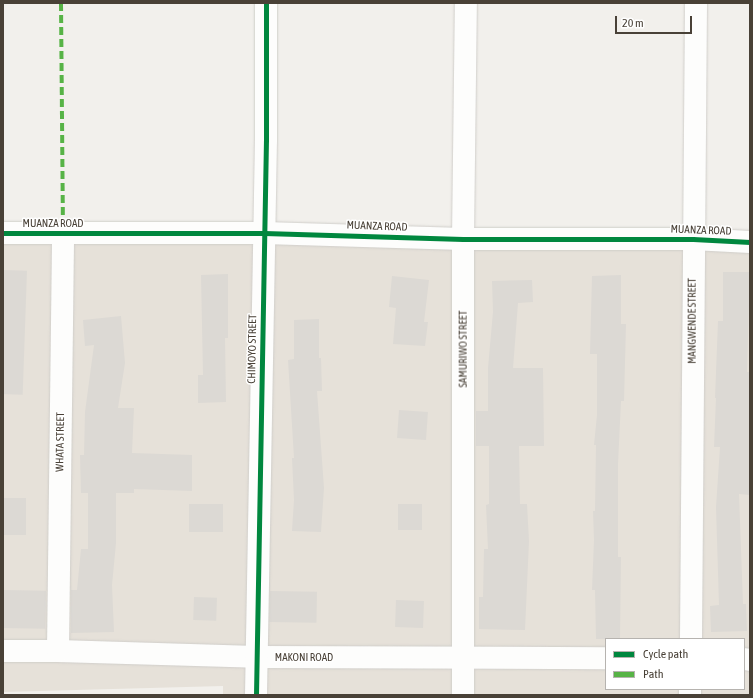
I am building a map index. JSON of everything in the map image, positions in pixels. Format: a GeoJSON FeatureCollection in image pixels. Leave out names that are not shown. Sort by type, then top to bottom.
{"type":"FeatureCollection","features":[{"type":"Feature","properties":{"kind":"street","name":"CHIMOYO STREET"},"geometry":{"type":"LineString","coordinates":[[256,695],[266,140],[266,3]]}},
{"type":"Feature","properties":{"kind":"street","name":"SAMURIWO STREET"},"geometry":{"type":"LineString","coordinates":[[462,695],[463,239],[466,3]]}},
{"type":"Feature","properties":{"kind":"street","name":"MANGWENDE STREET"},"geometry":{"type":"LineString","coordinates":[[691,638],[696,3]]}},
{"type":"Feature","properties":{"kind":"street","name":"MUANZA ROAD"},"geometry":{"type":"LineString","coordinates":[[3,233],[264,233],[463,239],[693,239],[750,242]]}},
{"type":"Feature","properties":{"kind":"street","name":"WHATA STREET"},"geometry":{"type":"LineString","coordinates":[[58,651],[63,234]]}},
{"type":"Feature","properties":{"kind":"street","name":"MAKONI ROAD"},"geometry":{"type":"LineString","coordinates":[[3,651],[58,651],[256,657],[605,658]]}},
{"type":"Feature","properties":{"kind":"shaded area"},"geometry":{"type":"Polygon","coordinates":[[[3,231],[750,233],[750,695],[223,695],[223,686],[3,692],[3,231]]]}},
{"type":"Feature","properties":{"kind":"building"},"geometry":{"type":"Polygon","coordinates":[[[3,270],[27,271],[23,395],[3,394],[3,270]]]}},
{"type":"Feature","properties":{"kind":"building"},"geometry":{"type":"Polygon","coordinates":[[[723,272],[750,272],[747,372],[750,372],[750,495],[739,494],[743,604],[746,604],[747,631],[711,632],[710,606],[719,605],[716,507],[720,447],[714,447],[718,321],[723,321],[723,272]]]}},
{"type":"Feature","properties":{"kind":"building"},"geometry":{"type":"Polygon","coordinates":[[[228,274],[228,338],[225,338],[226,402],[198,403],[198,375],[203,375],[201,275],[228,274]]]}},
{"type":"Feature","properties":{"kind":"building"},"geometry":{"type":"Polygon","coordinates":[[[621,275],[621,324],[626,324],[624,401],[621,401],[618,464],[618,557],[621,557],[620,638],[605,639],[596,639],[595,590],[592,590],[594,540],[593,511],[595,511],[596,445],[594,445],[597,415],[597,354],[590,354],[592,276],[621,275]]]}},
{"type":"Feature","properties":{"kind":"building"},"geometry":{"type":"Polygon","coordinates":[[[392,276],[429,280],[424,322],[428,322],[425,346],[393,344],[396,308],[389,307],[392,276]]]}},
{"type":"Feature","properties":{"kind":"building"},"geometry":{"type":"Polygon","coordinates":[[[532,280],[533,302],[518,303],[513,368],[543,368],[544,446],[519,446],[520,504],[527,504],[529,541],[525,630],[479,629],[479,597],[483,597],[484,549],[488,549],[486,505],[489,504],[489,446],[476,446],[476,411],[488,411],[488,368],[493,312],[492,281],[532,280]]]}},
{"type":"Feature","properties":{"kind":"building"},"geometry":{"type":"Polygon","coordinates":[[[121,316],[125,363],[118,408],[134,408],[132,453],[192,455],[192,491],[134,489],[134,493],[116,493],[116,543],[112,585],[114,632],[71,633],[71,590],[77,590],[81,549],[88,549],[88,493],[81,493],[80,455],[84,455],[85,412],[94,345],[85,346],[83,320],[121,316]]]}},
{"type":"Feature","properties":{"kind":"building"},"geometry":{"type":"Polygon","coordinates":[[[319,319],[319,358],[321,358],[322,391],[317,391],[324,488],[321,532],[292,531],[294,500],[292,458],[294,458],[288,360],[294,359],[294,320],[319,319]]]}},
{"type":"Feature","properties":{"kind":"building"},"geometry":{"type":"Polygon","coordinates":[[[399,410],[428,412],[426,440],[397,438],[399,410]]]}},
{"type":"Feature","properties":{"kind":"building"},"geometry":{"type":"Polygon","coordinates":[[[3,498],[26,498],[26,535],[3,535],[3,498]]]}},
{"type":"Feature","properties":{"kind":"building"},"geometry":{"type":"Polygon","coordinates":[[[189,504],[223,504],[223,532],[189,532],[189,504]]]}},
{"type":"Feature","properties":{"kind":"building"},"geometry":{"type":"Polygon","coordinates":[[[398,504],[422,504],[422,530],[398,530],[398,504]]]}},
{"type":"Feature","properties":{"kind":"building"},"geometry":{"type":"Polygon","coordinates":[[[3,590],[46,591],[45,629],[3,628],[3,590]]]}},
{"type":"Feature","properties":{"kind":"building"},"geometry":{"type":"Polygon","coordinates":[[[270,591],[317,592],[316,623],[269,622],[270,591]]]}},
{"type":"Feature","properties":{"kind":"building"},"geometry":{"type":"Polygon","coordinates":[[[194,597],[217,598],[216,621],[193,620],[194,597]]]}},
{"type":"Feature","properties":{"kind":"building"},"geometry":{"type":"Polygon","coordinates":[[[396,600],[424,601],[423,628],[395,627],[396,600]]]}},
{"type":"Feature","properties":{"kind":"marked path"},"geometry":{"type":"LineString","coordinates":[[61,3],[63,234]]}},
{"type":"Feature","properties":{"kind":"cycle path"},"geometry":{"type":"LineString","coordinates":[[256,695],[266,140],[266,3]]}},
{"type":"Feature","properties":{"kind":"cycle path"},"geometry":{"type":"LineString","coordinates":[[3,233],[264,233],[463,239],[693,239],[750,242]]}}]}
